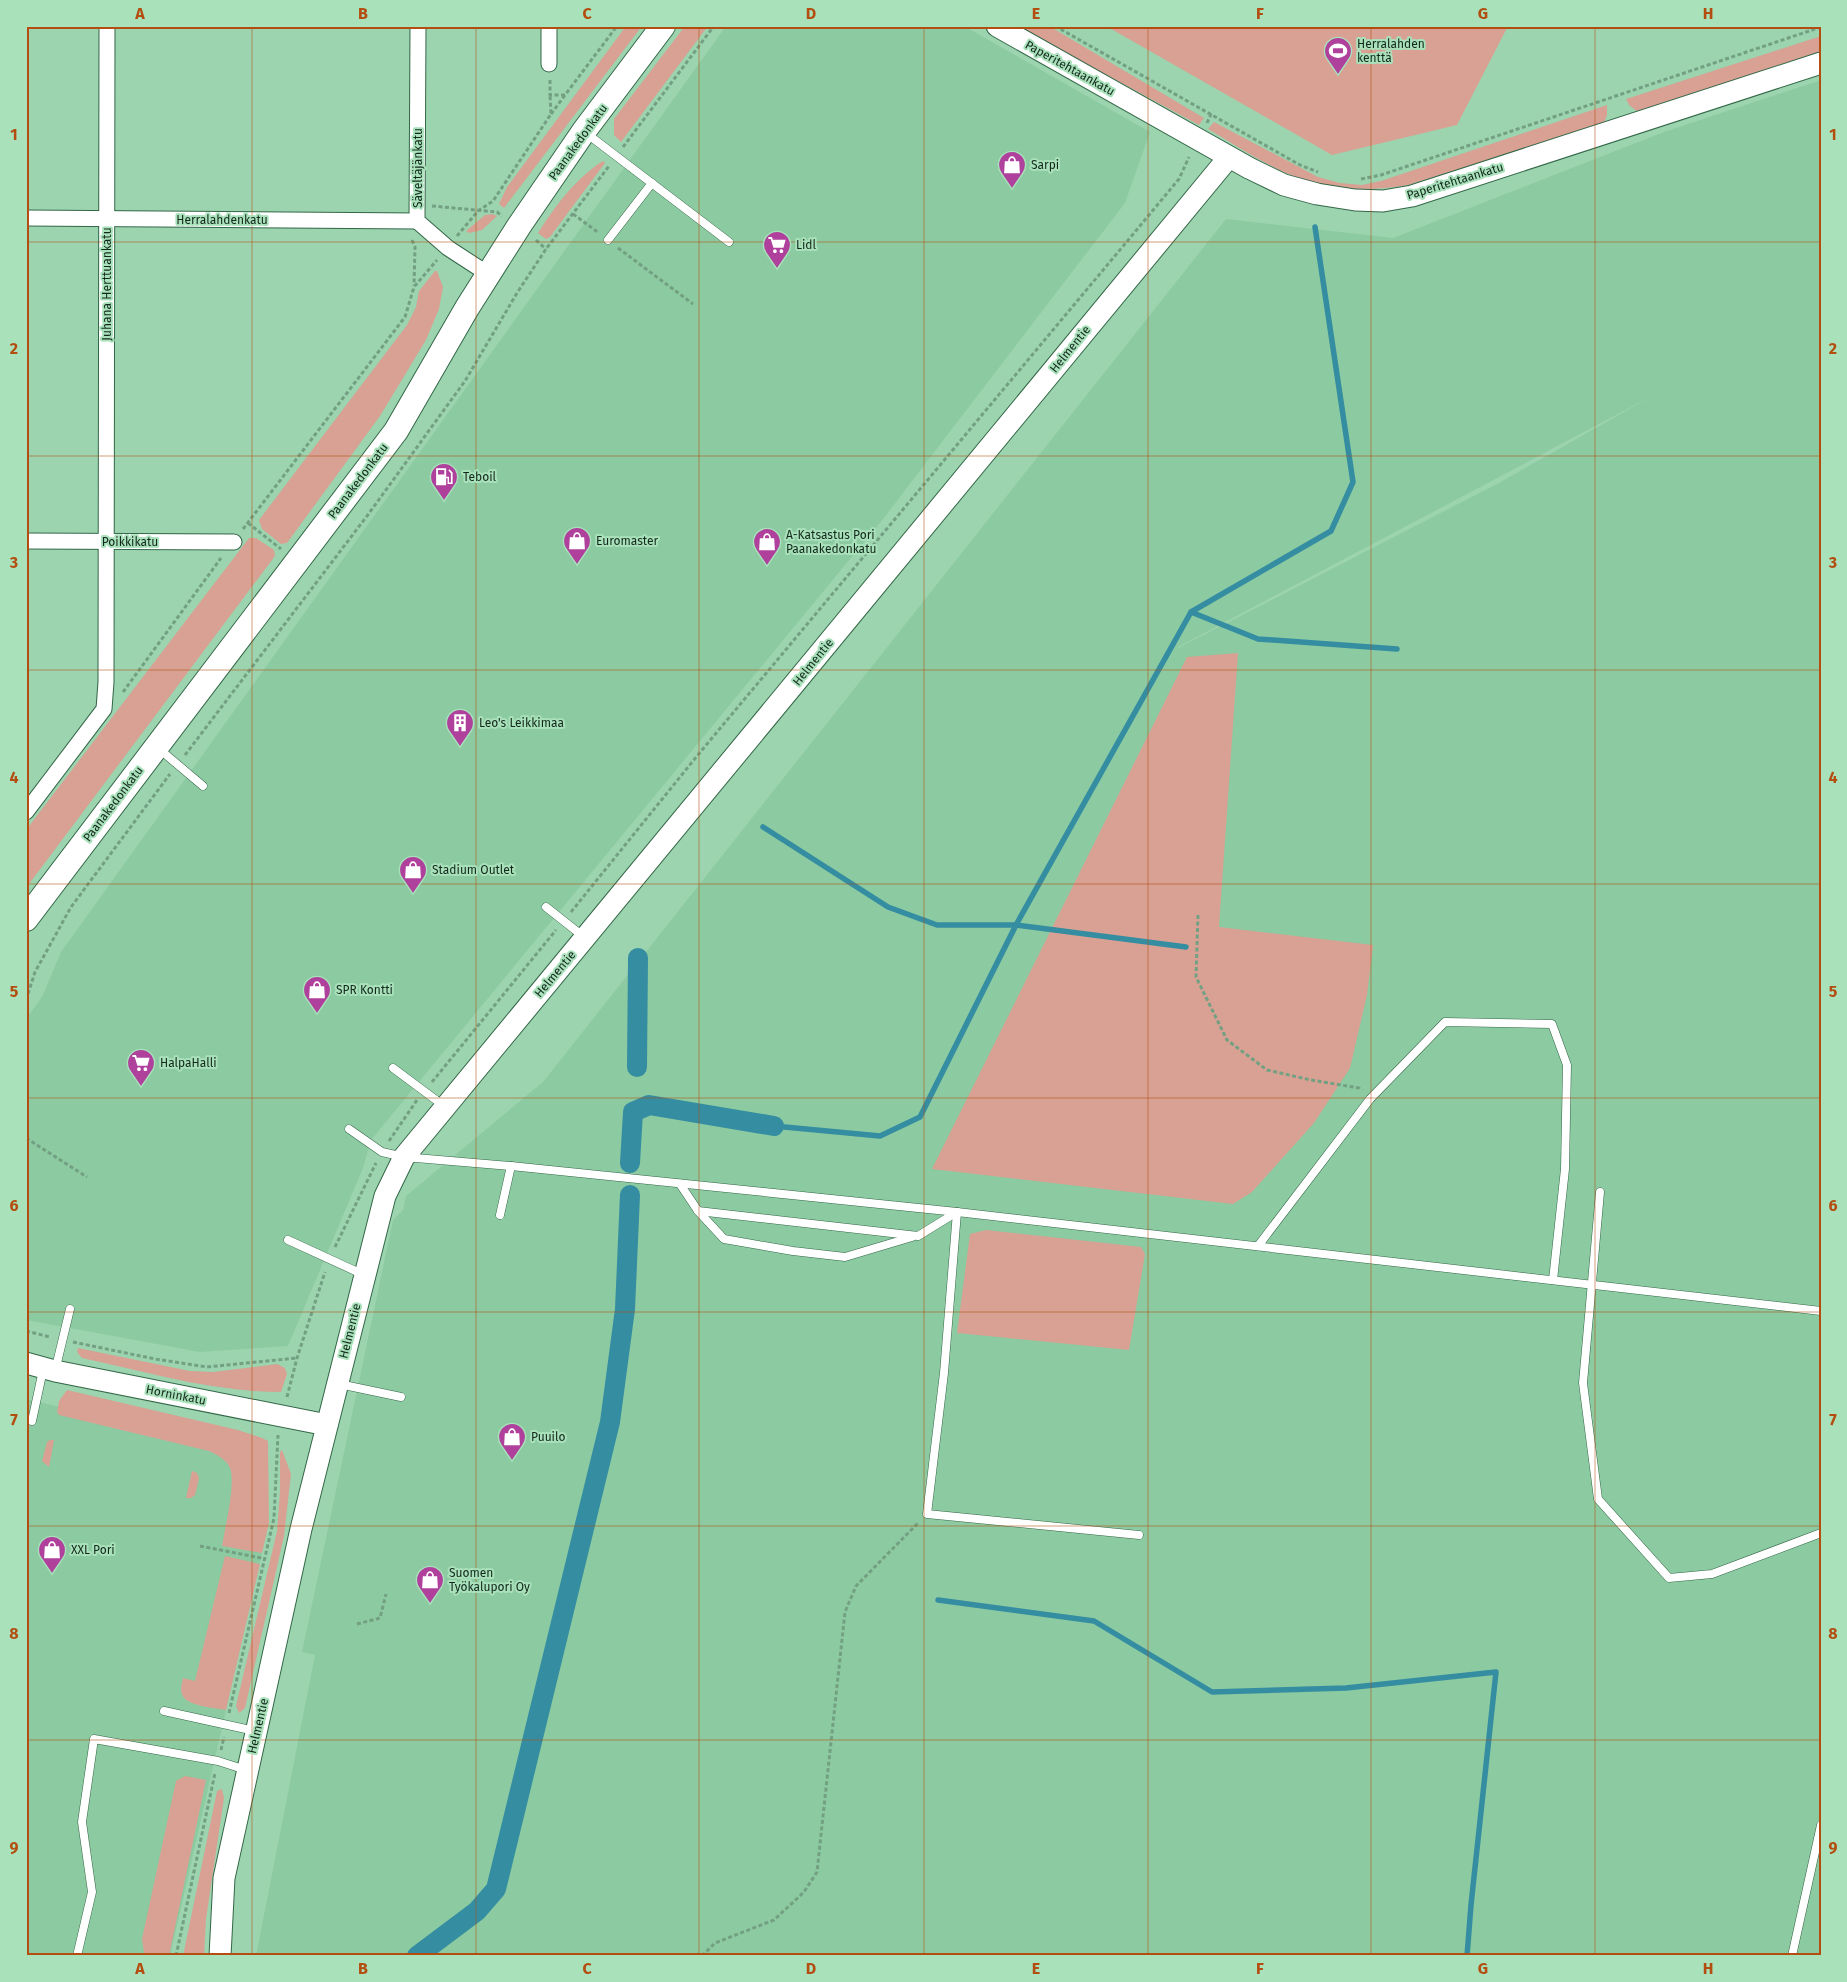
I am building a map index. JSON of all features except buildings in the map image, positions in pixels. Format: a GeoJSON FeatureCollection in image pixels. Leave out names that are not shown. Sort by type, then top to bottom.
{"type":"FeatureCollection","features":[{"type":"Feature","properties":{"kind":"main road","name":"Paanakedonkatu"},"geometry":{"type":"LineString","coordinates":[[26,919],[396,431],[488,274],[519,226],[584,132],[663,26]]}},
{"type":"Feature","properties":{"kind":"street","name":"Juhana Herttuankatu"},"geometry":{"type":"LineString","coordinates":[[106,542],[107,26]]}},
{"type":"Feature","properties":{"kind":"street","name":"Säveltäjänkatu"},"geometry":{"type":"LineString","coordinates":[[418,26],[418,221],[448,248],[488,274]]}},
{"type":"Feature","properties":{"kind":"street"},"geometry":{"type":"LineString","coordinates":[[549,26],[549,64]]}},
{"type":"Feature","properties":{"kind":"street","name":"Paperitehtaankatu"},"geometry":{"type":"LineString","coordinates":[[997,26],[1228,157],[1284,185],[1317,194],[1355,200],[1383,201],[1412,196],[1821,63]]}},
{"type":"Feature","properties":{"kind":"street","name":"Helmentie"},"geometry":{"type":"LineString","coordinates":[[220,1956],[224,1878],[326,1424],[385,1196],[404,1157],[1228,157]]}},
{"type":"Feature","properties":{"kind":"street","name":"Herralahdenkatu"},"geometry":{"type":"LineString","coordinates":[[26,218],[418,221]]}},
{"type":"Feature","properties":{"kind":"street","name":"Poikkikatu"},"geometry":{"type":"LineString","coordinates":[[26,541],[234,542]]}},
{"type":"Feature","properties":{"kind":"street"},"geometry":{"type":"LineString","coordinates":[[26,812],[104,709],[106,542]]}},
{"type":"Feature","properties":{"kind":"street","name":"Horninkatu"},"geometry":{"type":"LineString","coordinates":[[42,1367],[326,1424]]}},
{"type":"Feature","properties":{"kind":"lane"},"geometry":{"type":"LineString","coordinates":[[584,132],[729,242]]}},
{"type":"Feature","properties":{"kind":"lane"},"geometry":{"type":"LineString","coordinates":[[608,240],[652,183]]}},
{"type":"Feature","properties":{"kind":"lane"},"geometry":{"type":"LineString","coordinates":[[156,747],[203,786]]}},
{"type":"Feature","properties":{"kind":"lane"},"geometry":{"type":"LineString","coordinates":[[546,907],[585,938]]}},
{"type":"Feature","properties":{"kind":"lane"},"geometry":{"type":"LineString","coordinates":[[1258,1246],[1370,1099],[1445,1022],[1552,1024],[1567,1065],[1565,1169],[1553,1280]]}},
{"type":"Feature","properties":{"kind":"lane"},"geometry":{"type":"LineString","coordinates":[[393,1068],[445,1108]]}},
{"type":"Feature","properties":{"kind":"lane"},"geometry":{"type":"LineString","coordinates":[[349,1129],[382,1152],[404,1157],[511,1166],[956,1212],[1821,1311]]}},
{"type":"Feature","properties":{"kind":"lane"},"geometry":{"type":"LineString","coordinates":[[500,1215],[511,1166]]}},
{"type":"Feature","properties":{"kind":"lane"},"geometry":{"type":"LineString","coordinates":[[680,1184],[698,1211],[724,1239],[793,1252],[845,1256],[918,1236],[956,1212]]}},
{"type":"Feature","properties":{"kind":"lane"},"geometry":{"type":"LineString","coordinates":[[1600,1192],[1583,1383],[1598,1499],[1669,1578],[1712,1574],[1821,1533]]}},
{"type":"Feature","properties":{"kind":"lane"},"geometry":{"type":"LineString","coordinates":[[698,1211],[918,1236]]}},
{"type":"Feature","properties":{"kind":"lane"},"geometry":{"type":"LineString","coordinates":[[956,1212],[944,1373],[927,1514],[1139,1535]]}},
{"type":"Feature","properties":{"kind":"lane"},"geometry":{"type":"LineString","coordinates":[[288,1240],[364,1275]]}},
{"type":"Feature","properties":{"kind":"lane"},"geometry":{"type":"LineString","coordinates":[[32,1421],[42,1367],[62,1340],[70,1310]]}},
{"type":"Feature","properties":{"kind":"lane"},"geometry":{"type":"LineString","coordinates":[[337,1384],[400,1397]]}},
{"type":"Feature","properties":{"kind":"lane"},"geometry":{"type":"LineString","coordinates":[[164,1711],[257,1732]]}},
{"type":"Feature","properties":{"kind":"lane"},"geometry":{"type":"LineString","coordinates":[[77,1956],[92,1892],[82,1822],[94,1739],[218,1761],[248,1771]]}},
{"type":"Feature","properties":{"kind":"lane"},"geometry":{"type":"LineString","coordinates":[[1792,1956],[1821,1826]]}},
{"type":"Feature","properties":{"kind":"path"},"geometry":{"type":"LineString","coordinates":[[119,697],[234,542],[405,318],[414,287],[478,211],[494,201],[551,114],[617,26]]}},
{"type":"Feature","properties":{"kind":"path"},"geometry":{"type":"LineString","coordinates":[[1055,26],[1300,165],[1323,174]]}},
{"type":"Feature","properties":{"kind":"path"},"geometry":{"type":"LineString","coordinates":[[1356,180],[1381,175],[1821,27]]}},
{"type":"Feature","properties":{"kind":"path"},"geometry":{"type":"LineString","coordinates":[[549,64],[551,114]]}},
{"type":"Feature","properties":{"kind":"path"},"geometry":{"type":"LineString","coordinates":[[550,95],[565,96]]}},
{"type":"Feature","properties":{"kind":"path"},"geometry":{"type":"LineString","coordinates":[[176,1956],[218,1761],[266,1559],[274,1518],[277,1438],[282,1416],[297,1358],[330,1259],[367,1179],[382,1152],[407,1113],[424,1091],[703,749],[1179,179],[1212,114]]}},
{"type":"Feature","properties":{"kind":"path"},"geometry":{"type":"LineString","coordinates":[[417,204],[497,212],[519,226],[546,249]]}},
{"type":"Feature","properties":{"kind":"path"},"geometry":{"type":"LineString","coordinates":[[573,214],[693,304]]}},
{"type":"Feature","properties":{"kind":"path"},"geometry":{"type":"LineString","coordinates":[[26,1000],[36,972],[75,901]]}},
{"type":"Feature","properties":{"kind":"path"},"geometry":{"type":"LineString","coordinates":[[1198,915],[1196,977],[1227,1040],[1268,1070],[1359,1088],[1370,1099]]}},
{"type":"Feature","properties":{"kind":"path"},"geometry":{"type":"LineString","coordinates":[[26,1138],[87,1177]]}},
{"type":"Feature","properties":{"kind":"path"},"geometry":{"type":"LineString","coordinates":[[26,1331],[155,1359],[207,1367],[297,1358]]}},
{"type":"Feature","properties":{"kind":"path"},"geometry":{"type":"LineString","coordinates":[[702,1956],[716,1943],[774,1920],[804,1892],[817,1872],[845,1612],[856,1586],[927,1514]]}},
{"type":"Feature","properties":{"kind":"path"},"geometry":{"type":"LineString","coordinates":[[200,1546],[266,1559]]}},
{"type":"Feature","properties":{"kind":"path"},"geometry":{"type":"LineString","coordinates":[[358,1624],[380,1618],[386,1594]]}},
{"type":"Feature","properties":{"kind":"shaded area"},"geometry":{"type":"Polygon","coordinates":[[[626,26],[642,26],[504,208],[499,204],[507,187],[626,26]]]}},
{"type":"Feature","properties":{"kind":"shaded area"},"geometry":{"type":"Polygon","coordinates":[[[685,26],[708,26],[621,142],[614,135],[614,119],[685,26]]]}},
{"type":"Feature","properties":{"kind":"shaded area"},"geometry":{"type":"Polygon","coordinates":[[[726,26],[964,26],[1150,132],[1125,203],[883,519],[371,1140],[363,1168],[288,1346],[200,1352],[26,1320],[26,1019],[42,997],[61,952],[726,26]]]}},
{"type":"Feature","properties":{"kind":"shaded area"},"geometry":{"type":"Polygon","coordinates":[[[1016,26],[1049,26],[1204,118],[1199,125],[1016,26]]]}},
{"type":"Feature","properties":{"kind":"shaded area","name":"Herralahden kenttä"},"geometry":{"type":"Polygon","coordinates":[[[1106,26],[1508,26],[1457,125],[1332,155],[1106,26]]]}},
{"type":"Feature","properties":{"kind":"shaded area"},"geometry":{"type":"Polygon","coordinates":[[[1821,36],[1821,52],[1638,112],[1629,105],[1626,99],[1821,36]]]}},
{"type":"Feature","properties":{"kind":"shaded area"},"geometry":{"type":"Polygon","coordinates":[[[1821,80],[1821,1956],[256,1956],[315,1655],[302,1652],[393,1220],[403,1210],[406,1196],[543,1082],[1226,219],[1393,238],[1664,132],[1821,80]],[[1652,396],[1178,648],[1497,484],[1652,396]]]}},
{"type":"Feature","properties":{"kind":"shaded area"},"geometry":{"type":"Polygon","coordinates":[[[1607,105],[1607,115],[1604,123],[1408,185],[1374,189],[1340,188],[1303,180],[1261,160],[1208,129],[1214,122],[1318,177],[1340,183],[1362,185],[1381,181],[1607,105]]]}},
{"type":"Feature","properties":{"kind":"shaded area"},"geometry":{"type":"Polygon","coordinates":[[[603,161],[605,163],[550,237],[546,239],[538,233],[575,184],[603,161]]]}},
{"type":"Feature","properties":{"kind":"shaded area"},"geometry":{"type":"Polygon","coordinates":[[[492,214],[497,216],[482,230],[469,233],[466,231],[485,215],[492,214]]]}},
{"type":"Feature","properties":{"kind":"shaded area"},"geometry":{"type":"Polygon","coordinates":[[[437,271],[443,287],[439,309],[426,340],[380,416],[287,543],[281,544],[262,529],[259,520],[407,325],[416,307],[419,291],[437,271]]]}},
{"type":"Feature","properties":{"kind":"shaded area"},"geometry":{"type":"Polygon","coordinates":[[[249,538],[256,538],[274,550],[275,556],[26,888],[26,830],[249,538]]]}},
{"type":"Feature","properties":{"kind":"shaded area"},"geometry":{"type":"Polygon","coordinates":[[[1238,653],[1219,927],[1373,945],[1367,995],[1350,1068],[1314,1123],[1252,1192],[1233,1204],[932,1169],[1187,657],[1238,653]]]}},
{"type":"Feature","properties":{"kind":"shaded area"},"geometry":{"type":"Polygon","coordinates":[[[986,1230],[1141,1247],[1145,1254],[1129,1350],[957,1333],[970,1234],[986,1230]]]}},
{"type":"Feature","properties":{"kind":"shaded area"},"geometry":{"type":"Polygon","coordinates":[[[78,1348],[190,1371],[213,1372],[277,1364],[285,1368],[287,1374],[281,1392],[230,1389],[82,1358],[77,1352],[78,1348]]]}},
{"type":"Feature","properties":{"kind":"shaded area"},"geometry":{"type":"Polygon","coordinates":[[[67,1390],[238,1430],[268,1441],[269,1523],[262,1553],[222,1546],[232,1484],[230,1468],[224,1460],[209,1451],[59,1415],[57,1412],[59,1401],[67,1390]]]}},
{"type":"Feature","properties":{"kind":"shaded area"},"geometry":{"type":"Polygon","coordinates":[[[26,1399],[200,1440],[227,1453],[264,1543],[170,1956],[26,1956],[26,1399]]]}},
{"type":"Feature","properties":{"kind":"shaded area"},"geometry":{"type":"Polygon","coordinates":[[[54,1440],[49,1467],[42,1461],[47,1442],[54,1440]]]}},
{"type":"Feature","properties":{"kind":"shaded area"},"geometry":{"type":"Polygon","coordinates":[[[282,1450],[291,1474],[284,1536],[245,1708],[239,1713],[236,1706],[277,1531],[280,1452],[282,1450]]]}},
{"type":"Feature","properties":{"kind":"shaded area"},"geometry":{"type":"Polygon","coordinates":[[[192,1471],[197,1473],[199,1478],[195,1495],[191,1498],[186,1498],[192,1471]]]}},
{"type":"Feature","properties":{"kind":"shaded area"},"geometry":{"type":"Polygon","coordinates":[[[225,1556],[260,1564],[226,1710],[194,1704],[184,1698],[181,1690],[183,1678],[195,1681],[225,1556]]]}},
{"type":"Feature","properties":{"kind":"shaded area"},"geometry":{"type":"Polygon","coordinates":[[[185,1776],[206,1780],[169,1956],[147,1956],[144,1953],[142,1939],[176,1781],[185,1776]]]}},
{"type":"Feature","properties":{"kind":"shaded area"},"geometry":{"type":"Polygon","coordinates":[[[222,1789],[224,1798],[206,1919],[204,1956],[183,1956],[217,1791],[222,1789]]]}},
{"type":"Feature","properties":{"kind":"waterway"},"geometry":{"type":"LineString","coordinates":[[774,1126],[880,1136],[920,1117],[1016,925],[1191,612],[1331,531],[1353,482],[1315,227]]}},
{"type":"Feature","properties":{"kind":"waterway"},"geometry":{"type":"LineString","coordinates":[[1191,612],[1258,639],[1397,649]]}},
{"type":"Feature","properties":{"kind":"waterway"},"geometry":{"type":"LineString","coordinates":[[763,827],[888,907],[937,925],[1016,925],[1186,947]]}},
{"type":"Feature","properties":{"kind":"waterway"},"geometry":{"type":"LineString","coordinates":[[637,1067],[638,958]]}},
{"type":"Feature","properties":{"kind":"waterway"},"geometry":{"type":"LineString","coordinates":[[630,1163],[633,1112],[649,1105],[774,1126]]}},
{"type":"Feature","properties":{"kind":"waterway"},"geometry":{"type":"LineString","coordinates":[[417,1956],[477,1911],[496,1889],[610,1422],[625,1309],[630,1195]]}},
{"type":"Feature","properties":{"kind":"waterway"},"geometry":{"type":"LineString","coordinates":[[938,1600],[1094,1621],[1212,1692],[1346,1688],[1496,1672],[1467,1956]]}},
{"type":"Feature","properties":{"kind":"place","name":"Herralahden kenttä"},"geometry":{"type":"Point","coordinates":[1338,75]}},
{"type":"Feature","properties":{"kind":"place","name":"Sarpi"},"geometry":{"type":"Point","coordinates":[1012,189]}},
{"type":"Feature","properties":{"kind":"place","name":"Lidl"},"geometry":{"type":"Point","coordinates":[777,269]}},
{"type":"Feature","properties":{"kind":"place","name":"Teboil"},"geometry":{"type":"Point","coordinates":[444,501]}},
{"type":"Feature","properties":{"kind":"place","name":"Euromaster"},"geometry":{"type":"Point","coordinates":[577,565]}},
{"type":"Feature","properties":{"kind":"place","name":"A-Katsastus Pori Paanakedonkatu"},"geometry":{"type":"Point","coordinates":[767,566]}},
{"type":"Feature","properties":{"kind":"place","name":"Leo's Leikkimaa"},"geometry":{"type":"Point","coordinates":[460,747]}},
{"type":"Feature","properties":{"kind":"place","name":"Stadium Outlet"},"geometry":{"type":"Point","coordinates":[413,894]}},
{"type":"Feature","properties":{"kind":"place","name":"SPR Kontti"},"geometry":{"type":"Point","coordinates":[317,1014]}},
{"type":"Feature","properties":{"kind":"place","name":"HalpaHalli"},"geometry":{"type":"Point","coordinates":[141,1087]}},
{"type":"Feature","properties":{"kind":"place","name":"Puuilo"},"geometry":{"type":"Point","coordinates":[512,1461]}},
{"type":"Feature","properties":{"kind":"place","name":"XXL Pori"},"geometry":{"type":"Point","coordinates":[52,1574]}},
{"type":"Feature","properties":{"kind":"place","name":"Suomen Työkalupori Oy"},"geometry":{"type":"Point","coordinates":[430,1604]}}]}
